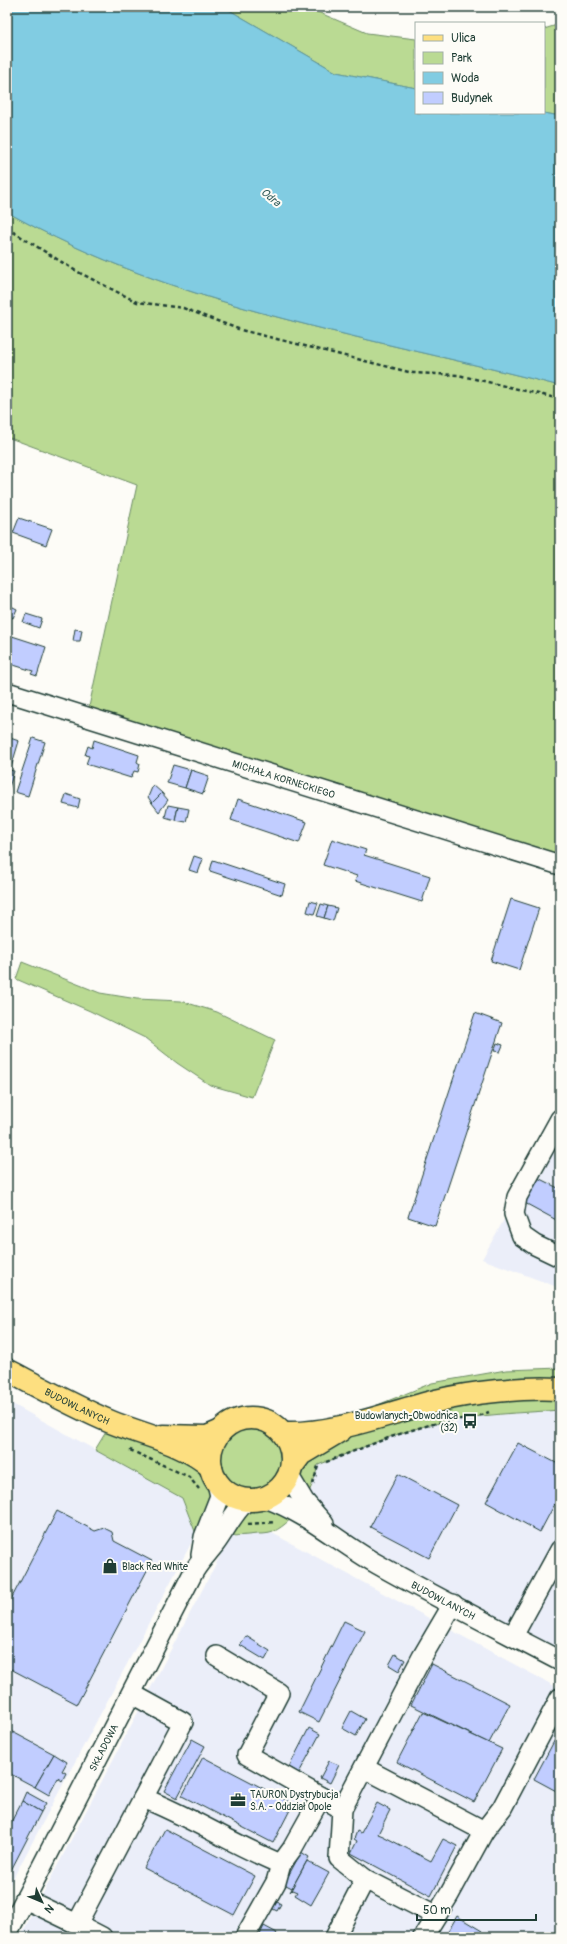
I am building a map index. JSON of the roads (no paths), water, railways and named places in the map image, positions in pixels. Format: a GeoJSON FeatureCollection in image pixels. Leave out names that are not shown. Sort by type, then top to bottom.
{"type":"FeatureCollection","features":[{"type":"Feature","properties":{"kind":"main road","name":"BUDOWLANYCH"},"geometry":{"type":"LineString","coordinates":[[7,1370],[81,1408],[112,1422],[152,1435],[203,1460],[214,1475]]}},
{"type":"Feature","properties":{"kind":"main road"},"geometry":{"type":"LineString","coordinates":[[284,1433],[349,1425],[437,1401],[469,1395],[542,1388],[560,1389]]}},
{"type":"Feature","properties":{"kind":"main road"},"geometry":{"type":"LineString","coordinates":[[291,1471],[293,1455],[290,1444],[284,1433],[276,1425],[253,1417],[230,1423],[221,1431],[214,1441],[210,1452],[214,1475],[225,1491],[234,1497],[256,1499],[273,1494],[284,1485],[301,1454],[349,1425]]}},
{"type":"Feature","properties":{"kind":"main road","name":"BUDOWLANYCH"},"geometry":{"type":"LineString","coordinates":[[152,1435],[207,1437],[221,1431]]}},
{"type":"Feature","properties":{"kind":"street","name":"MICHAŁA KORNECKIEGO"},"geometry":{"type":"LineString","coordinates":[[7,692],[560,865]]}},
{"type":"Feature","properties":{"kind":"street"},"geometry":{"type":"LineString","coordinates":[[560,1119],[517,1197],[514,1214],[522,1236],[535,1245],[560,1257]]}},
{"type":"Feature","properties":{"kind":"street","name":"BUDOWLANYCH"},"geometry":{"type":"LineString","coordinates":[[291,1471],[304,1501],[331,1533]]}},
{"type":"Feature","properties":{"kind":"street","name":"SKŁADOWA"},"geometry":{"type":"LineString","coordinates":[[200,1560],[204,1537],[220,1496],[214,1475]]}},
{"type":"Feature","properties":{"kind":"street","name":"BUDOWLANYCH"},"geometry":{"type":"LineString","coordinates":[[256,1499],[277,1502],[331,1533],[376,1564],[560,1661]]}},
{"type":"Feature","properties":{"kind":"street","name":"SKŁADOWA"},"geometry":{"type":"LineString","coordinates":[[7,1934],[200,1560],[215,1544],[228,1522],[256,1499]]}},
{"type":"Feature","properties":{"kind":"street"},"geometry":{"type":"LineString","coordinates":[[513,1636],[560,1550]]}},
{"type":"Feature","properties":{"kind":"street"},"geometry":{"type":"LineString","coordinates":[[435,1915],[365,1879],[339,1858],[342,1809],[422,1657],[453,1604]]}},
{"type":"Feature","properties":{"kind":"street"},"geometry":{"type":"LineString","coordinates":[[217,1656],[279,1693],[246,1755],[342,1809]]}},
{"type":"Feature","properties":{"kind":"street"},"geometry":{"type":"LineString","coordinates":[[77,1924],[183,1722],[132,1694]]}},
{"type":"Feature","properties":{"kind":"street"},"geometry":{"type":"LineString","coordinates":[[423,1937],[435,1915],[449,1895],[484,1831],[502,1808],[560,1698]]}},
{"type":"Feature","properties":{"kind":"street"},"geometry":{"type":"LineString","coordinates":[[364,1768],[484,1831]]}},
{"type":"Feature","properties":{"kind":"street"},"geometry":{"type":"LineString","coordinates":[[245,1937],[276,1882],[281,1864],[292,1849],[321,1797]]}},
{"type":"Feature","properties":{"kind":"street"},"geometry":{"type":"LineString","coordinates":[[143,1798],[175,1811],[260,1856],[281,1864]]}},
{"type":"Feature","properties":{"kind":"street"},"geometry":{"type":"LineString","coordinates":[[335,1937],[365,1879]]}},
{"type":"Feature","properties":{"kind":"street"},"geometry":{"type":"LineString","coordinates":[[25,1899],[102,1937]]}},
{"type":"Feature","properties":{"kind":"water","name":"Odra"},"geometry":{"type":"Polygon","coordinates":[[[7,7],[224,7],[336,72],[415,88],[415,114],[545,113],[560,116],[560,386],[348,335],[207,297],[139,273],[72,245],[7,212],[7,7]]]}},
{"type":"Feature","properties":{"kind":"place","name":"Budowlanych-Obwodnica (32)"},"geometry":{"type":"Point","coordinates":[470,1421]}},
{"type":"Feature","properties":{"kind":"place","name":"Black Red White"},"geometry":{"type":"Point","coordinates":[110,1566]}},
{"type":"Feature","properties":{"kind":"place","name":"TAURON Dystrybucja S.A. - Oddział Opole"},"geometry":{"type":"Point","coordinates":[238,1800]}}]}
